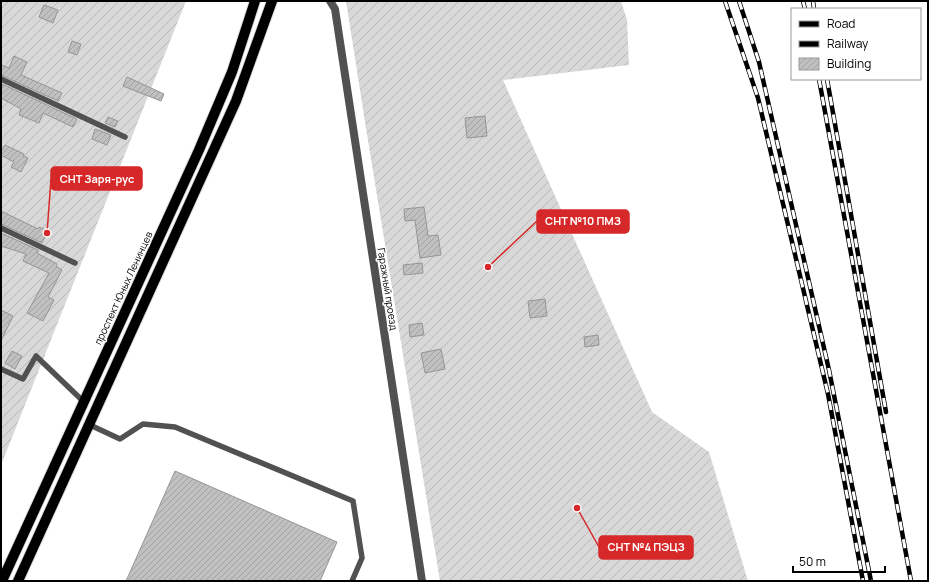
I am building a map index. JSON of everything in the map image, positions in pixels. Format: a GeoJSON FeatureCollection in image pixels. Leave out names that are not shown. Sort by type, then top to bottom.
{"type":"FeatureCollection","features":[{"type":"Feature","properties":{"kind":"main road","name":"проспект Юных Ленинцев"},"geometry":{"type":"LineString","coordinates":[[2,581],[199,150],[232,72],[255,1]]}},
{"type":"Feature","properties":{"kind":"main road"},"geometry":{"type":"LineString","coordinates":[[18,581],[236,101],[272,1]]}},
{"type":"Feature","properties":{"kind":"street","name":"Гаражный проезд"},"geometry":{"type":"LineString","coordinates":[[330,1],[334,10],[422,581]]}},
{"type":"Feature","properties":{"kind":"lane"},"geometry":{"type":"LineString","coordinates":[[1,79],[125,137]]}},
{"type":"Feature","properties":{"kind":"lane"},"geometry":{"type":"LineString","coordinates":[[1,228],[75,263]]}},
{"type":"Feature","properties":{"kind":"lane"},"geometry":{"type":"LineString","coordinates":[[1,369],[23,379],[36,356],[84,402]]}},
{"type":"Feature","properties":{"kind":"lane"},"geometry":{"type":"LineString","coordinates":[[90,425],[120,439],[143,424],[175,427],[354,501],[362,558],[352,581]]}},
{"type":"Feature","properties":{"kind":"shaded area"},"geometry":{"type":"Polygon","coordinates":[[[1,1],[186,1],[1,465],[1,1]]]}},
{"type":"Feature","properties":{"kind":"shaded area"},"geometry":{"type":"Polygon","coordinates":[[[346,1],[621,1],[627,20],[629,65],[503,80],[652,412],[709,452],[748,581],[440,581],[346,1]]]}},
{"type":"Feature","properties":{"kind":"building"},"geometry":{"type":"Polygon","coordinates":[[[44,5],[58,10],[53,23],[39,17],[44,5]]]}},
{"type":"Feature","properties":{"kind":"building"},"geometry":{"type":"Polygon","coordinates":[[[72,41],[81,44],[77,55],[68,52],[72,41]]]}},
{"type":"Feature","properties":{"kind":"building"},"geometry":{"type":"Polygon","coordinates":[[[14,56],[27,62],[21,75],[62,93],[58,101],[1,75],[1,65],[9,68],[14,56]]]}},
{"type":"Feature","properties":{"kind":"building"},"geometry":{"type":"Polygon","coordinates":[[[127,77],[164,94],[161,101],[123,86],[127,77]]]}},
{"type":"Feature","properties":{"kind":"building"},"geometry":{"type":"Polygon","coordinates":[[[2,84],[77,119],[73,127],[43,113],[39,123],[19,115],[21,109],[1,98],[2,84]]]}},
{"type":"Feature","properties":{"kind":"building"},"geometry":{"type":"Polygon","coordinates":[[[485,116],[487,136],[467,138],[465,118],[485,116]]]}},
{"type":"Feature","properties":{"kind":"building"},"geometry":{"type":"Polygon","coordinates":[[[108,117],[118,121],[115,127],[105,123],[108,117]]]}},
{"type":"Feature","properties":{"kind":"building"},"geometry":{"type":"Polygon","coordinates":[[[95,129],[111,135],[107,145],[92,139],[95,129]]]}},
{"type":"Feature","properties":{"kind":"building"},"geometry":{"type":"Polygon","coordinates":[[[5,145],[24,154],[23,156],[28,158],[21,172],[11,167],[14,162],[1,155],[5,145]]]}},
{"type":"Feature","properties":{"kind":"building"},"geometry":{"type":"Polygon","coordinates":[[[424,207],[428,236],[438,235],[441,255],[420,258],[415,220],[405,221],[404,209],[424,207]]]}},
{"type":"Feature","properties":{"kind":"building"},"geometry":{"type":"Polygon","coordinates":[[[1,211],[38,229],[39,227],[48,231],[42,243],[1,224],[1,211]]]}},
{"type":"Feature","properties":{"kind":"building"},"geometry":{"type":"Polygon","coordinates":[[[1,233],[38,250],[37,253],[57,264],[56,266],[62,270],[48,297],[54,300],[43,321],[27,313],[49,273],[23,261],[26,254],[1,246],[1,233]]]}},
{"type":"Feature","properties":{"kind":"building"},"geometry":{"type":"Polygon","coordinates":[[[422,263],[423,273],[404,275],[403,265],[422,263]]]}},
{"type":"Feature","properties":{"kind":"building"},"geometry":{"type":"Polygon","coordinates":[[[545,299],[547,316],[530,318],[528,301],[545,299]]]}},
{"type":"Feature","properties":{"kind":"building"},"geometry":{"type":"Polygon","coordinates":[[[1,310],[13,316],[1,341],[1,310]]]}},
{"type":"Feature","properties":{"kind":"building"},"geometry":{"type":"Polygon","coordinates":[[[422,323],[424,335],[410,337],[409,325],[422,323]]]}},
{"type":"Feature","properties":{"kind":"building"},"geometry":{"type":"Polygon","coordinates":[[[598,335],[599,345],[585,347],[584,337],[598,335]]]}},
{"type":"Feature","properties":{"kind":"building"},"geometry":{"type":"Polygon","coordinates":[[[441,349],[445,369],[425,373],[421,353],[441,349]]]}},
{"type":"Feature","properties":{"kind":"building"},"geometry":{"type":"Polygon","coordinates":[[[12,351],[22,356],[15,369],[5,363],[12,351]]]}},
{"type":"Feature","properties":{"kind":"building"},"geometry":{"type":"Polygon","coordinates":[[[175,471],[337,542],[320,581],[126,581],[175,471]]]}},
{"type":"Feature","properties":{"kind":"railway"},"geometry":{"type":"LineString","coordinates":[[725,1],[758,98],[828,394],[863,581]]}},
{"type":"Feature","properties":{"kind":"railway"},"geometry":{"type":"LineString","coordinates":[[739,1],[759,62],[829,370],[871,581]]}},
{"type":"Feature","properties":{"kind":"railway"},"geometry":{"type":"LineString","coordinates":[[803,1],[805,8]]}},
{"type":"Feature","properties":{"kind":"railway"},"geometry":{"type":"LineString","coordinates":[[813,1],[814,8]]}},
{"type":"Feature","properties":{"kind":"railway"},"geometry":{"type":"LineString","coordinates":[[819,80],[911,581]]}},
{"type":"Feature","properties":{"kind":"railway"},"geometry":{"type":"LineString","coordinates":[[827,80],[886,412]]}},
{"type":"Feature","properties":{"kind":"place","name":"СНТ Заря-рус"},"geometry":{"type":"Point","coordinates":[47,233]}},
{"type":"Feature","properties":{"kind":"place","name":"СНТ №10 ПМЗ"},"geometry":{"type":"Point","coordinates":[488,267]}},
{"type":"Feature","properties":{"kind":"place","name":"СНТ №4 ПЭЦЗ"},"geometry":{"type":"Point","coordinates":[577,508]}}]}
